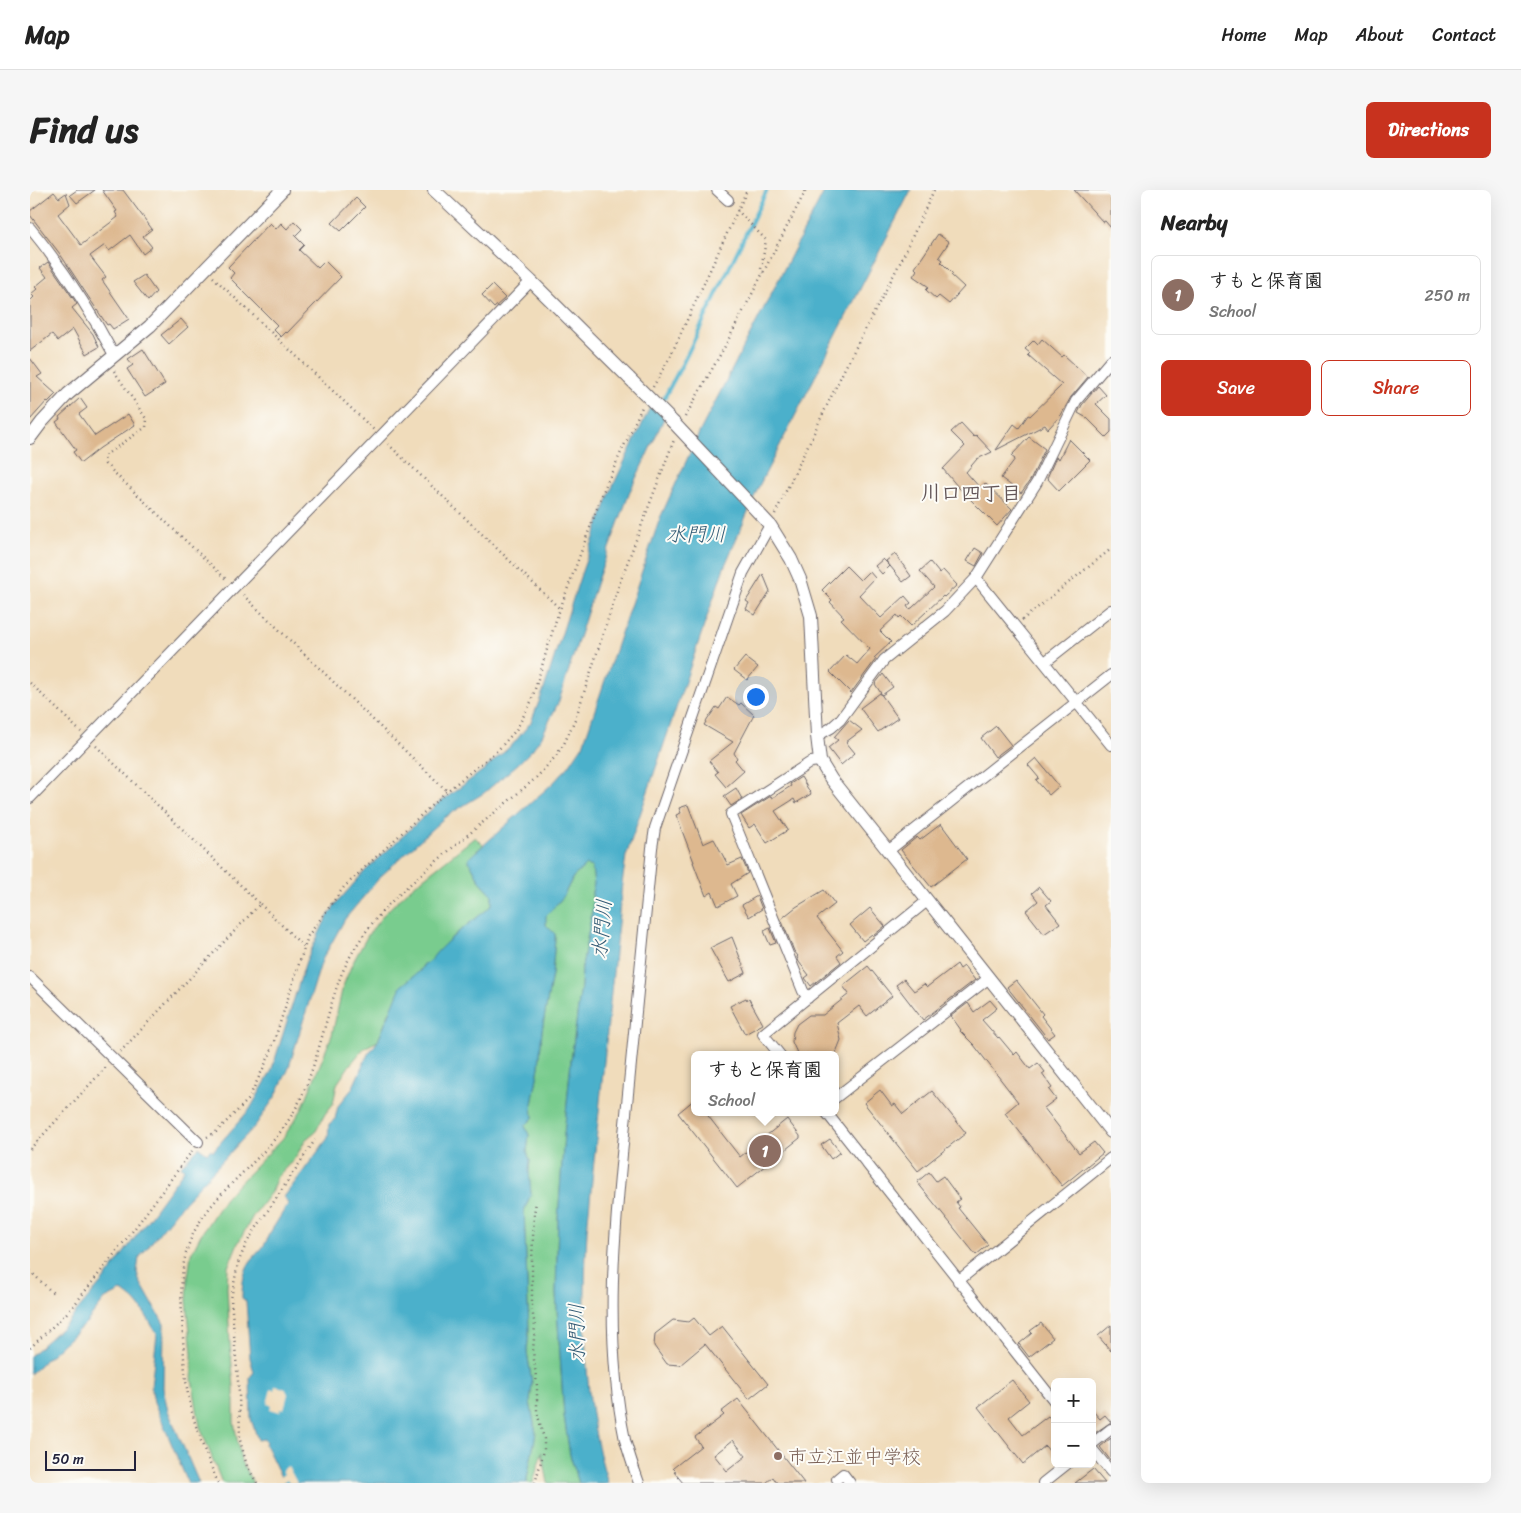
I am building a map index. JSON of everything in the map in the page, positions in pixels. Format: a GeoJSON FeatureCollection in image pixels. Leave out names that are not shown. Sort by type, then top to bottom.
{"type":"FeatureCollection","features":[{"type":"Feature","properties":{"kind":"street"},"geometry":{"type":"LineString","coordinates":[[30,438],[68,394],[150,326],[282,190]]}},
{"type":"Feature","properties":{"kind":"street"},"geometry":{"type":"LineString","coordinates":[[434,190],[531,281],[629,378],[770,525],[800,578],[811,616],[820,761],[831,780],[1111,1132]]}},
{"type":"Feature","properties":{"kind":"street"},"geometry":{"type":"LineString","coordinates":[[717,190],[728,200]]}},
{"type":"Feature","properties":{"kind":"street"},"geometry":{"type":"LineString","coordinates":[[30,228],[56,259],[92,314],[114,355]]}},
{"type":"Feature","properties":{"kind":"street"},"geometry":{"type":"LineString","coordinates":[[30,798],[531,281]]}},
{"type":"Feature","properties":{"kind":"street"},"geometry":{"type":"LineString","coordinates":[[817,736],[840,720],[884,660],[945,611],[976,578],[1038,482],[1076,401],[1111,360]]}},
{"type":"Feature","properties":{"kind":"street"},"geometry":{"type":"LineString","coordinates":[[639,1483],[626,1440],[615,1373],[613,1306],[614,1261],[621,1169],[652,848],[658,819],[742,573],[770,525]]}},
{"type":"Feature","properties":{"kind":"street"},"geometry":{"type":"LineString","coordinates":[[976,578],[1016,625],[1111,746]]}},
{"type":"Feature","properties":{"kind":"street"},"geometry":{"type":"LineString","coordinates":[[1045,662],[1111,610]]}},
{"type":"Feature","properties":{"kind":"street"},"geometry":{"type":"LineString","coordinates":[[888,851],[1111,675]]}},
{"type":"Feature","properties":{"kind":"street"},"geometry":{"type":"LineString","coordinates":[[808,998],[803,991],[731,814],[811,762],[820,761]]}},
{"type":"Feature","properties":{"kind":"street"},"geometry":{"type":"LineString","coordinates":[[777,1051],[763,1034],[928,901]]}},
{"type":"Feature","properties":{"kind":"street"},"geometry":{"type":"LineString","coordinates":[[30,977],[198,1142]]}},
{"type":"Feature","properties":{"kind":"street"},"geometry":{"type":"LineString","coordinates":[[839,1095],[989,978]]}},
{"type":"Feature","properties":{"kind":"street"},"geometry":{"type":"LineString","coordinates":[[829,1116],[1051,1397]]}},
{"type":"Feature","properties":{"kind":"street"},"geometry":{"type":"LineString","coordinates":[[958,1281],[1111,1158]]}},
{"type":"Feature","properties":{"kind":"street"},"geometry":{"type":"LineString","coordinates":[[1096,1441],[1111,1429]]}},
{"type":"Feature","properties":{"kind":"street"},"geometry":{"type":"LineString","coordinates":[[1096,1454],[1111,1472]]}},
{"type":"Feature","properties":{"kind":"street"},"geometry":{"type":"LineString","coordinates":[[1043,1483],[1062,1468]]}},
{"type":"Feature","properties":{"kind":"street"},"geometry":{"type":"LineString","coordinates":[[837,1479],[843,1474],[850,1483]]}},
{"type":"Feature","properties":{"kind":"path"},"geometry":{"type":"LineString","coordinates":[[653,388],[670,357],[747,190]]}},
{"type":"Feature","properties":{"kind":"path"},"geometry":{"type":"LineString","coordinates":[[218,1483],[190,1406],[184,1364],[180,1281],[193,1234],[221,1194],[280,1134],[301,1101],[342,973],[354,948],[370,924],[406,888],[536,778],[564,744],[576,718],[626,565],[679,429],[724,348],[806,190]]}},
{"type":"Feature","properties":{"kind":"path"},"geometry":{"type":"LineString","coordinates":[[770,525],[844,370],[902,259],[934,190]]}},
{"type":"Feature","properties":{"kind":"path"},"geometry":{"type":"LineString","coordinates":[[740,213],[766,240],[762,273]]}},
{"type":"Feature","properties":{"kind":"path"},"geometry":{"type":"LineString","coordinates":[[205,269],[560,609]]}},
{"type":"Feature","properties":{"kind":"path"},"geometry":{"type":"LineString","coordinates":[[30,1348],[71,1310],[135,1228],[198,1142],[216,1132],[248,1100],[270,1054],[308,936],[344,887],[447,791],[498,750],[516,730],[531,702],[560,609],[605,487],[644,404]]}},
{"type":"Feature","properties":{"kind":"path"},"geometry":{"type":"LineString","coordinates":[[1016,625],[1111,549]]}},
{"type":"Feature","properties":{"kind":"path"},"geometry":{"type":"LineString","coordinates":[[30,683],[304,947]]}},
{"type":"Feature","properties":{"kind":"path"},"geometry":{"type":"LineString","coordinates":[[30,1149],[260,904]]}},
{"type":"Feature","properties":{"kind":"path"},"geometry":{"type":"LineString","coordinates":[[257,1483],[247,1466],[240,1440],[239,1394],[231,1298],[238,1263],[247,1242],[314,1140]]}},
{"type":"Feature","properties":{"kind":"path"},"geometry":{"type":"LineString","coordinates":[[535,1483],[544,1451],[544,1439],[537,1412],[537,1386],[533,1351],[532,1261],[536,1202]]}},
{"type":"Feature","properties":{"kind":"path"},"geometry":{"type":"LineString","coordinates":[[30,1271],[53,1293]]}},
{"type":"Feature","properties":{"kind":"green space"},"geometry":{"type":"Polygon","coordinates":[[[475,837],[483,845],[468,859],[480,881],[492,894],[492,904],[452,937],[427,964],[424,964],[389,1013],[378,1041],[364,1048],[349,1066],[337,1084],[333,1104],[316,1131],[305,1140],[296,1157],[277,1177],[271,1192],[253,1216],[237,1245],[228,1267],[227,1288],[234,1387],[234,1422],[241,1461],[253,1483],[222,1483],[200,1427],[192,1379],[192,1354],[187,1301],[191,1254],[200,1236],[225,1198],[283,1138],[302,1109],[332,1035],[343,986],[352,964],[368,935],[384,914],[411,888],[475,837]]]}},
{"type":"Feature","properties":{"kind":"green space"},"geometry":{"type":"Polygon","coordinates":[[[586,865],[592,867],[594,884],[592,892],[593,907],[582,967],[571,1061],[558,1219],[556,1293],[564,1416],[570,1455],[579,1483],[548,1483],[542,1452],[533,1483],[527,1483],[536,1433],[530,1402],[532,1383],[527,1352],[529,1330],[524,1211],[531,1194],[530,1160],[527,1152],[529,1135],[525,1126],[533,1118],[532,1104],[552,974],[555,934],[546,925],[545,916],[563,897],[573,877],[586,865]]]}},
{"type":"Feature","properties":{"kind":"water","name":"水門川"},"geometry":{"type":"Polygon","coordinates":[[[825,190],[911,190],[759,486],[723,570],[626,856],[587,1230],[585,1294],[586,1358],[589,1390],[599,1452],[608,1483],[579,1483],[570,1455],[564,1416],[556,1293],[558,1219],[571,1061],[582,967],[593,907],[592,892],[594,884],[592,867],[586,865],[573,877],[563,897],[546,916],[546,925],[555,934],[552,974],[532,1104],[533,1118],[525,1126],[529,1135],[527,1152],[530,1160],[531,1194],[524,1211],[529,1330],[527,1352],[532,1383],[530,1402],[536,1433],[527,1483],[284,1483],[265,1444],[266,1442],[264,1439],[258,1440],[251,1419],[250,1377],[254,1372],[250,1358],[246,1301],[242,1298],[246,1270],[265,1243],[288,1204],[284,1197],[328,1138],[329,1124],[335,1119],[338,1106],[352,1089],[368,1054],[378,1041],[401,986],[420,971],[424,964],[492,904],[492,894],[480,881],[468,859],[553,783],[569,766],[583,745],[660,518],[700,431],[825,190]]]}},
{"type":"Feature","properties":{"kind":"water"},"geometry":{"type":"Polygon","coordinates":[[[654,399],[667,412],[631,489],[598,578],[559,701],[542,736],[519,763],[484,793],[445,817],[381,876],[345,919],[322,960],[288,1070],[275,1097],[255,1126],[184,1202],[139,1258],[137,1272],[139,1280],[164,1324],[163,1388],[168,1411],[199,1483],[188,1483],[154,1402],[151,1387],[157,1334],[142,1310],[127,1294],[121,1291],[105,1299],[86,1323],[30,1374],[30,1356],[68,1322],[107,1276],[184,1170],[181,1166],[199,1147],[207,1153],[211,1149],[213,1151],[250,1109],[271,1072],[306,961],[335,905],[364,872],[435,806],[486,768],[514,743],[531,722],[544,689],[581,574],[611,490],[654,399]]]}},
{"type":"Feature","properties":{"kind":"pier"},"geometry":{"type":"Polygon","coordinates":[[[275,1386],[285,1388],[288,1394],[284,1409],[281,1408],[280,1412],[270,1409],[271,1405],[267,1404],[271,1389],[274,1390],[275,1386]]]}},
{"type":"Feature","properties":{"kind":"pier"},"geometry":{"type":"Polygon","coordinates":[[[288,1466],[297,1483],[289,1483],[287,1480],[281,1483],[279,1478],[284,1474],[282,1470],[288,1466]]]}},
{"type":"Feature","properties":{"kind":"building"},"geometry":{"type":"Polygon","coordinates":[[[77,190],[95,190],[77,203],[70,195],[77,190]]]}},
{"type":"Feature","properties":{"kind":"building"},"geometry":{"type":"Polygon","coordinates":[[[102,190],[123,190],[152,229],[143,236],[152,247],[143,254],[130,235],[109,251],[105,245],[90,256],[106,277],[102,280],[129,319],[113,329],[109,324],[107,325],[60,254],[30,215],[30,211],[54,192],[59,198],[66,193],[70,204],[58,214],[81,245],[118,217],[115,212],[117,211],[102,190]]]}},
{"type":"Feature","properties":{"kind":"building"},"geometry":{"type":"Polygon","coordinates":[[[1074,190],[1108,190],[1111,194],[1111,228],[1105,221],[1103,222],[1074,190]]]}},
{"type":"Feature","properties":{"kind":"building"},"geometry":{"type":"Polygon","coordinates":[[[356,198],[365,207],[341,231],[332,223],[356,198]]]}},
{"type":"Feature","properties":{"kind":"building"},"geometry":{"type":"Polygon","coordinates":[[[294,221],[302,229],[295,236],[304,245],[299,250],[318,268],[325,261],[341,277],[281,337],[273,329],[277,325],[230,278],[234,273],[228,267],[270,223],[276,229],[281,223],[287,229],[294,221]]]}},
{"type":"Feature","properties":{"kind":"building"},"geometry":{"type":"Polygon","coordinates":[[[938,234],[949,242],[939,257],[943,260],[941,262],[964,287],[949,304],[939,296],[936,299],[926,290],[929,287],[913,276],[917,270],[915,268],[938,234]]]}},
{"type":"Feature","properties":{"kind":"building"},"geometry":{"type":"Polygon","coordinates":[[[48,262],[77,304],[72,308],[93,334],[99,347],[87,354],[73,329],[58,341],[52,334],[30,351],[30,301],[34,297],[31,294],[37,289],[35,287],[47,277],[40,268],[48,262]]]}},
{"type":"Feature","properties":{"kind":"building"},"geometry":{"type":"Polygon","coordinates":[[[144,275],[156,292],[148,301],[133,282],[144,275]]]}},
{"type":"Feature","properties":{"kind":"building"},"geometry":{"type":"Polygon","coordinates":[[[492,285],[505,298],[494,308],[482,295],[492,285]]]}},
{"type":"Feature","properties":{"kind":"building"},"geometry":{"type":"Polygon","coordinates":[[[181,319],[188,327],[169,344],[161,335],[181,319]]]}},
{"type":"Feature","properties":{"kind":"building"},"geometry":{"type":"Polygon","coordinates":[[[1042,339],[1062,357],[1064,355],[1088,377],[1071,397],[1061,415],[1048,429],[1045,425],[996,450],[1014,424],[1019,428],[1028,415],[1030,416],[1062,385],[1028,355],[1030,353],[1025,349],[1034,340],[1038,344],[1042,339]]]}},
{"type":"Feature","properties":{"kind":"building"},"geometry":{"type":"Polygon","coordinates":[[[143,349],[165,384],[145,397],[127,369],[133,365],[128,359],[143,349]]]}},
{"type":"Feature","properties":{"kind":"building"},"geometry":{"type":"Polygon","coordinates":[[[30,358],[42,374],[37,377],[56,394],[30,420],[30,358]]]}},
{"type":"Feature","properties":{"kind":"building"},"geometry":{"type":"Polygon","coordinates":[[[1098,386],[1106,395],[1096,404],[1111,419],[1111,432],[1106,437],[1087,418],[1078,413],[1082,405],[1098,386]]]}},
{"type":"Feature","properties":{"kind":"building"},"geometry":{"type":"Polygon","coordinates":[[[80,398],[87,408],[79,414],[95,436],[128,414],[135,425],[81,463],[73,452],[76,450],[56,422],[80,398]]]}},
{"type":"Feature","properties":{"kind":"building"},"geometry":{"type":"Polygon","coordinates":[[[961,423],[992,452],[977,459],[966,472],[980,488],[985,483],[1012,509],[997,526],[943,469],[965,446],[951,432],[961,423]]]}},
{"type":"Feature","properties":{"kind":"building"},"geometry":{"type":"Polygon","coordinates":[[[1029,437],[1045,449],[1031,479],[1021,493],[1001,478],[1015,459],[1011,456],[1029,437]]]}},
{"type":"Feature","properties":{"kind":"building"},"geometry":{"type":"Polygon","coordinates":[[[1069,439],[1090,460],[1059,491],[1047,478],[1056,457],[1059,459],[1069,439]]]}},
{"type":"Feature","properties":{"kind":"building"},"geometry":{"type":"Polygon","coordinates":[[[975,548],[983,553],[976,566],[967,561],[975,548]]]}},
{"type":"Feature","properties":{"kind":"building"},"geometry":{"type":"Polygon","coordinates":[[[895,554],[911,576],[903,582],[886,561],[895,554]]]}},
{"type":"Feature","properties":{"kind":"building"},"geometry":{"type":"Polygon","coordinates":[[[883,559],[890,566],[882,574],[875,566],[883,559]]]}},
{"type":"Feature","properties":{"kind":"building"},"geometry":{"type":"Polygon","coordinates":[[[930,562],[939,573],[943,570],[957,585],[911,626],[901,616],[899,618],[897,615],[880,631],[891,642],[874,658],[876,659],[851,693],[830,672],[846,655],[857,664],[870,649],[841,619],[844,617],[822,590],[846,566],[860,580],[869,571],[875,578],[859,595],[881,618],[905,596],[911,603],[907,606],[909,609],[912,608],[934,587],[920,571],[930,562]]]}},
{"type":"Feature","properties":{"kind":"building"},"geometry":{"type":"Polygon","coordinates":[[[763,574],[770,591],[755,615],[746,609],[749,603],[746,601],[763,574]]]}},
{"type":"Feature","properties":{"kind":"building"},"geometry":{"type":"Polygon","coordinates":[[[745,657],[758,667],[747,680],[734,670],[745,657]]]}},
{"type":"Feature","properties":{"kind":"building"},"geometry":{"type":"Polygon","coordinates":[[[883,674],[893,687],[882,695],[875,684],[883,674]]]}},
{"type":"Feature","properties":{"kind":"building"},"geometry":{"type":"Polygon","coordinates":[[[880,693],[898,718],[878,732],[860,708],[880,693]]]}},
{"type":"Feature","properties":{"kind":"building"},"geometry":{"type":"Polygon","coordinates":[[[727,697],[739,705],[741,703],[754,715],[734,753],[737,758],[735,760],[744,771],[726,787],[715,774],[718,772],[709,761],[733,742],[704,725],[716,707],[719,709],[727,697]]]}},
{"type":"Feature","properties":{"kind":"building"},"geometry":{"type":"Polygon","coordinates":[[[849,720],[862,730],[846,742],[855,753],[841,765],[828,748],[838,740],[834,737],[849,720]]]}},
{"type":"Feature","properties":{"kind":"building"},"geometry":{"type":"Polygon","coordinates":[[[996,726],[1011,745],[995,757],[981,738],[996,726]]]}},
{"type":"Feature","properties":{"kind":"building"},"geometry":{"type":"Polygon","coordinates":[[[1036,758],[1059,786],[1049,795],[1036,780],[1039,778],[1028,765],[1036,758]]]}},
{"type":"Feature","properties":{"kind":"building"},"geometry":{"type":"Polygon","coordinates":[[[801,777],[811,794],[796,803],[794,799],[775,811],[788,830],[767,843],[755,824],[749,828],[741,815],[791,786],[790,784],[801,777]]]}},
{"type":"Feature","properties":{"kind":"building"},"geometry":{"type":"Polygon","coordinates":[[[736,788],[742,799],[731,806],[724,796],[736,788]]]}},
{"type":"Feature","properties":{"kind":"building"},"geometry":{"type":"Polygon","coordinates":[[[688,805],[703,844],[714,839],[728,865],[742,859],[748,873],[731,884],[737,896],[718,906],[712,892],[706,896],[676,815],[681,813],[679,808],[688,805]]]}},
{"type":"Feature","properties":{"kind":"building"},"geometry":{"type":"Polygon","coordinates":[[[941,824],[967,859],[931,887],[901,850],[917,837],[920,840],[941,824]]]}},
{"type":"Feature","properties":{"kind":"building"},"geometry":{"type":"Polygon","coordinates":[[[1039,887],[1051,901],[1046,905],[1060,923],[1044,934],[1026,911],[1038,901],[1032,893],[1039,887]]]}},
{"type":"Feature","properties":{"kind":"building"},"geometry":{"type":"Polygon","coordinates":[[[824,890],[835,904],[817,918],[843,951],[837,956],[841,962],[811,986],[805,978],[809,975],[799,962],[781,919],[796,907],[824,890]]]}},
{"type":"Feature","properties":{"kind":"building"},"geometry":{"type":"Polygon","coordinates":[[[757,896],[762,909],[749,917],[742,905],[757,896]]]}},
{"type":"Feature","properties":{"kind":"building"},"geometry":{"type":"Polygon","coordinates":[[[870,908],[885,926],[873,936],[872,934],[863,941],[850,925],[870,908]]]}},
{"type":"Feature","properties":{"kind":"building"},"geometry":{"type":"Polygon","coordinates":[[[770,928],[776,943],[770,945],[764,931],[770,928]]]}},
{"type":"Feature","properties":{"kind":"building"},"geometry":{"type":"Polygon","coordinates":[[[732,937],[746,973],[729,982],[710,948],[732,937]]]}},
{"type":"Feature","properties":{"kind":"building"},"geometry":{"type":"Polygon","coordinates":[[[957,964],[960,969],[964,966],[975,980],[923,1020],[896,985],[904,979],[914,991],[924,984],[927,987],[957,964]]]}},
{"type":"Feature","properties":{"kind":"building"},"geometry":{"type":"Polygon","coordinates":[[[868,966],[892,996],[867,1016],[859,1006],[837,1023],[841,1040],[837,1051],[796,1051],[792,1042],[793,1032],[797,1024],[809,1015],[823,1015],[849,994],[843,986],[868,966]]]}},
{"type":"Feature","properties":{"kind":"building"},"geometry":{"type":"Polygon","coordinates":[[[1016,980],[1043,1014],[1041,1016],[1055,1034],[1048,1039],[1007,987],[1016,980]]]}},
{"type":"Feature","properties":{"kind":"building"},"geometry":{"type":"Polygon","coordinates":[[[746,998],[747,1000],[749,999],[763,1024],[745,1034],[730,1006],[746,998]]]}},
{"type":"Feature","properties":{"kind":"building"},"geometry":{"type":"Polygon","coordinates":[[[990,1000],[997,1008],[982,1020],[1014,1055],[1017,1052],[1030,1069],[1038,1063],[1045,1072],[1042,1074],[1052,1088],[1049,1090],[1056,1099],[1044,1108],[1079,1153],[1094,1142],[1103,1153],[1062,1186],[1005,1113],[1018,1102],[974,1045],[960,1031],[951,1016],[968,1003],[974,1012],[990,1000]]]}},
{"type":"Feature","properties":{"kind":"building"},"geometry":{"type":"Polygon","coordinates":[[[880,1090],[892,1106],[895,1104],[903,1114],[932,1091],[966,1133],[918,1171],[864,1103],[880,1090]]]}},
{"type":"Feature","properties":{"kind":"building"},"geometry":{"type":"Polygon","coordinates":[[[691,1102],[691,1116],[708,1116],[740,1157],[787,1119],[800,1138],[737,1188],[678,1113],[691,1102]]]}},
{"type":"Feature","properties":{"kind":"building"},"geometry":{"type":"Polygon","coordinates":[[[830,1139],[840,1152],[831,1159],[821,1145],[830,1139]]]}},
{"type":"Feature","properties":{"kind":"building"},"geometry":{"type":"Polygon","coordinates":[[[929,1172],[936,1181],[943,1176],[960,1199],[956,1202],[960,1207],[958,1208],[988,1245],[976,1255],[917,1182],[929,1172]]]}},
{"type":"Feature","properties":{"kind":"building"},"geometry":{"type":"Polygon","coordinates":[[[694,1318],[709,1336],[722,1326],[768,1384],[749,1399],[705,1344],[680,1365],[667,1364],[654,1346],[655,1334],[673,1320],[689,1322],[694,1318]]]}},
{"type":"Feature","properties":{"kind":"building"},"geometry":{"type":"Polygon","coordinates":[[[1041,1323],[1053,1338],[1029,1357],[1019,1344],[1032,1333],[1030,1331],[1041,1323]]]}},
{"type":"Feature","properties":{"kind":"building"},"geometry":{"type":"Polygon","coordinates":[[[1111,1325],[1111,1351],[1098,1336],[1111,1325]]]}},
{"type":"Feature","properties":{"kind":"building"},"geometry":{"type":"Polygon","coordinates":[[[1012,1380],[1029,1401],[1009,1417],[1023,1435],[1048,1416],[1051,1419],[1051,1453],[1045,1446],[1023,1464],[978,1407],[1012,1380]]]}},
{"type":"Feature","properties":{"kind":"building"},"geometry":{"type":"Polygon","coordinates":[[[738,1399],[804,1483],[777,1483],[773,1477],[766,1483],[683,1483],[673,1468],[701,1446],[695,1437],[724,1415],[721,1412],[738,1399]],[[733,1440],[714,1455],[727,1471],[746,1456],[733,1440]]]}},
{"type":"Feature","properties":{"kind":"building"},"geometry":{"type":"Polygon","coordinates":[[[1096,1414],[1100,1419],[1105,1415],[1111,1422],[1096,1432],[1096,1414]]]}},
{"type":"Feature","properties":{"kind":"building"},"geometry":{"type":"Polygon","coordinates":[[[1111,1438],[1111,1461],[1100,1447],[1111,1438]]]}},
{"type":"Feature","properties":{"kind":"building"},"geometry":{"type":"Polygon","coordinates":[[[1093,1469],[1105,1483],[1075,1483],[1093,1469]]]}},
{"type":"Feature","properties":{"kind":"waterway"},"geometry":{"type":"LineString","coordinates":[[661,404],[684,361],[767,190]]}},
{"type":"Feature","properties":{"kind":"place","name":"すもと保育園"},"geometry":{"type":"Point","coordinates":[765,1151]}},
{"type":"Feature","properties":{"kind":"place","name":"市立江並中学校"},"geometry":{"type":"Point","coordinates":[778,1456]}},
{"type":"Feature","properties":{"kind":"district","name":"川口四丁目"},"geometry":{"type":"Point","coordinates":[971,493]}}]}
